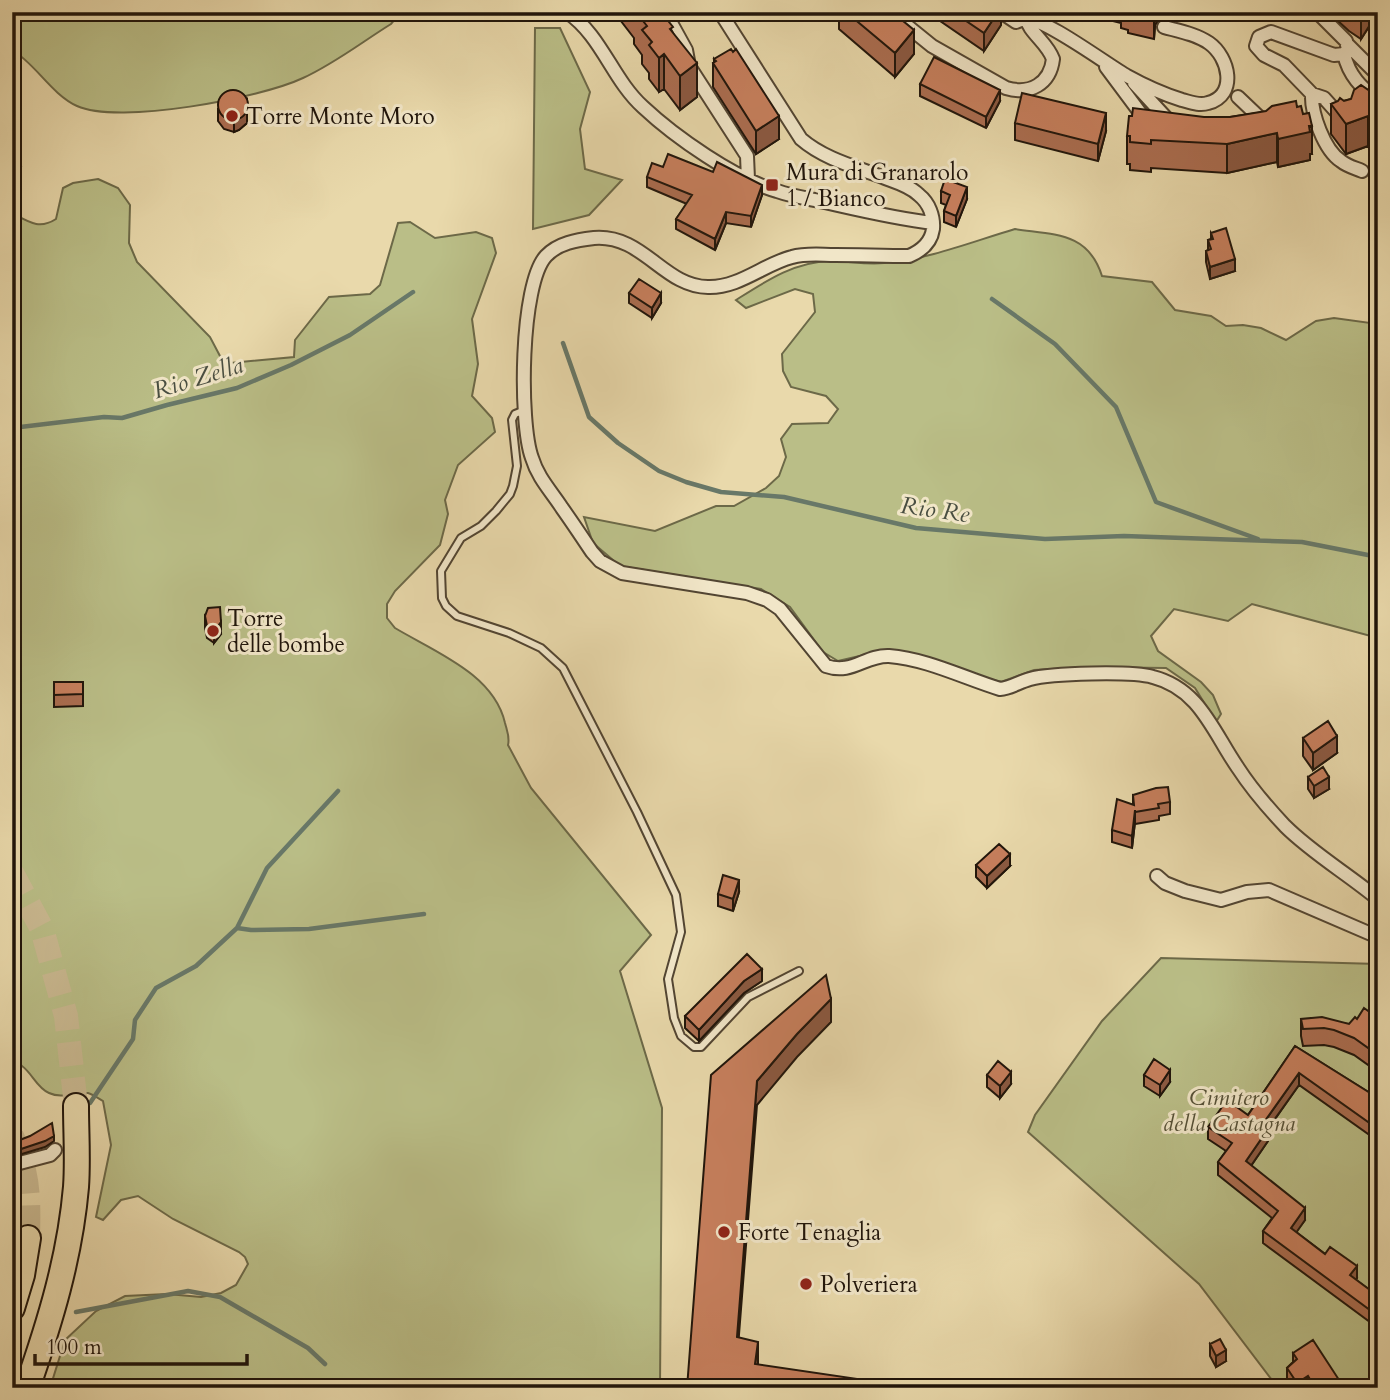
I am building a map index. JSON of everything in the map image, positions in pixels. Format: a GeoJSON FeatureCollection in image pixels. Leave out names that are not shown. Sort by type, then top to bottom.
{"type":"FeatureCollection","features":[{"type":"Feature","properties":{"kind":"highway"},"geometry":{"type":"LineString","coordinates":[[27,1388],[56,1301],[67,1254],[76,1186],[76,1106]]}},
{"type":"Feature","properties":{"kind":"highway"},"geometry":{"type":"LineString","coordinates":[[12,1308],[22,1275],[28,1238]]}},
{"type":"Feature","properties":{"kind":"street"},"geometry":{"type":"LineString","coordinates":[[567,12],[588,30],[641,106],[695,146],[748,179],[777,191],[900,219],[933,223]]}},
{"type":"Feature","properties":{"kind":"street"},"geometry":{"type":"LineString","coordinates":[[654,12],[747,156],[748,179]]}},
{"type":"Feature","properties":{"kind":"street"},"geometry":{"type":"LineString","coordinates":[[665,12],[687,50],[690,66]]}},
{"type":"Feature","properties":{"kind":"street"},"geometry":{"type":"LineString","coordinates":[[720,12],[801,139],[811,148],[830,157],[910,188],[928,207],[933,223],[928,242],[909,256],[794,256],[729,284],[708,288],[672,275],[622,241],[593,238],[562,244],[547,254],[533,282],[525,335],[527,445],[541,478],[592,552],[611,568],[622,573],[747,593],[767,600],[780,609],[826,666],[836,670],[888,656],[919,662],[1000,689],[1030,679],[1063,675],[1136,674],[1166,682],[1186,695],[1204,712],[1247,782],[1283,823],[1378,899]]}},
{"type":"Feature","properties":{"kind":"street"},"geometry":{"type":"LineString","coordinates":[[890,12],[932,46],[1016,91],[1035,88],[1048,77],[1053,59],[1051,52],[1031,30],[1025,15]]}},
{"type":"Feature","properties":{"kind":"street"},"geometry":{"type":"LineString","coordinates":[[1001,12],[1016,22],[1025,15]]}},
{"type":"Feature","properties":{"kind":"street"},"geometry":{"type":"LineString","coordinates":[[1317,12],[1346,49],[1378,75]]}},
{"type":"Feature","properties":{"kind":"street"},"geometry":{"type":"LineString","coordinates":[[1025,15],[1057,31],[1130,78],[1166,95],[1202,104],[1217,98],[1226,86],[1227,72],[1213,47],[1195,36],[1164,27]]}},
{"type":"Feature","properties":{"kind":"street"},"geometry":{"type":"LineString","coordinates":[[1346,49],[1334,55],[1279,33],[1265,33],[1256,43],[1260,52],[1284,65],[1312,94],[1324,98],[1346,122]]}},
{"type":"Feature","properties":{"kind":"street"},"geometry":{"type":"LineString","coordinates":[[1346,49],[1348,69],[1357,82],[1378,101]]}},
{"type":"Feature","properties":{"kind":"street"},"geometry":{"type":"LineString","coordinates":[[1102,61],[1153,131]]}},
{"type":"Feature","properties":{"kind":"street"},"geometry":{"type":"LineString","coordinates":[[1130,78],[1175,127]]}},
{"type":"Feature","properties":{"kind":"street"},"geometry":{"type":"LineString","coordinates":[[1226,86],[1259,117],[1264,131],[1248,135]]}},
{"type":"Feature","properties":{"kind":"street"},"geometry":{"type":"LineString","coordinates":[[1312,94],[1311,108],[1320,131],[1335,156],[1342,163],[1362,171]]}},
{"type":"Feature","properties":{"kind":"street"},"geometry":{"type":"LineString","coordinates":[[1238,97],[1276,114]]}},
{"type":"Feature","properties":{"kind":"street"},"geometry":{"type":"LineString","coordinates":[[1157,876],[1165,883],[1185,891],[1221,900],[1247,892],[1269,890],[1378,937]]}},
{"type":"Feature","properties":{"kind":"street"},"geometry":{"type":"LineString","coordinates":[[12,1165],[50,1155],[55,1150]]}},
{"type":"Feature","properties":{"kind":"lane"},"geometry":{"type":"LineString","coordinates":[[525,410],[515,414],[512,420],[517,466],[510,494],[481,526],[461,538],[440,571],[443,581],[442,598],[451,612],[462,619],[509,633],[541,648],[563,668],[585,707],[676,895],[681,932],[668,979],[674,1018],[681,1036],[694,1046],[701,1047],[748,997],[799,971]]}},
{"type":"Feature","properties":{"kind":"green space"},"geometry":{"type":"Polygon","coordinates":[[[12,12],[401,12],[391,24],[337,60],[283,86],[190,107],[124,112],[97,111],[77,106],[59,94],[12,50],[12,12]]]}},
{"type":"Feature","properties":{"kind":"green space"},"geometry":{"type":"Polygon","coordinates":[[[535,28],[560,28],[590,92],[580,129],[585,169],[622,180],[589,215],[533,229],[535,28]]]}},
{"type":"Feature","properties":{"kind":"green space"},"geometry":{"type":"Polygon","coordinates":[[[98,179],[118,188],[130,205],[129,243],[137,262],[210,337],[220,356],[230,363],[294,357],[295,340],[329,297],[370,294],[380,285],[398,223],[410,222],[435,238],[476,232],[492,238],[496,253],[472,319],[478,364],[472,396],[492,418],[495,432],[458,465],[445,500],[448,514],[440,545],[395,591],[387,604],[387,618],[395,628],[461,666],[489,691],[499,706],[505,723],[508,745],[531,788],[651,935],[620,971],[662,1108],[660,1388],[50,1388],[65,1340],[96,1311],[125,1296],[167,1294],[201,1297],[221,1293],[236,1285],[248,1264],[239,1252],[173,1219],[138,1196],[121,1200],[103,1220],[96,1217],[111,1145],[103,1101],[88,1093],[54,1095],[41,1088],[22,1066],[12,1070],[12,213],[34,223],[50,222],[56,219],[63,188],[73,183],[98,179]]]}},
{"type":"Feature","properties":{"kind":"green space"},"geometry":{"type":"Polygon","coordinates":[[[1015,229],[1056,235],[1079,243],[1096,262],[1102,276],[1152,282],[1175,310],[1211,316],[1226,326],[1261,328],[1286,340],[1316,321],[1334,318],[1378,324],[1378,638],[1252,604],[1228,621],[1174,609],[1151,636],[1158,651],[1201,682],[1213,695],[1221,714],[1216,722],[1195,688],[1166,668],[1086,667],[1034,670],[1001,682],[881,651],[838,661],[823,652],[790,607],[761,589],[620,566],[593,543],[584,517],[655,531],[716,506],[734,506],[766,488],[779,476],[786,457],[781,439],[792,424],[828,423],[838,409],[826,396],[791,387],[783,371],[782,354],[815,312],[813,294],[795,289],[746,308],[736,300],[781,274],[804,265],[830,261],[870,264],[901,261],[934,254],[1015,229]]]}},
{"type":"Feature","properties":{"kind":"green space","name":"Cimitero della Castagna"},"geometry":{"type":"Polygon","coordinates":[[[1161,958],[1378,964],[1378,1388],[1278,1388],[1199,1284],[1028,1132],[1035,1115],[1102,1021],[1161,958]]]}},
{"type":"Feature","properties":{"kind":"building"},"geometry":{"type":"Polygon","coordinates":[[[636,12],[661,12],[673,27],[670,29],[697,63],[680,76],[664,54],[659,58],[649,45],[652,42],[642,30],[647,26],[636,12]]]}},
{"type":"Feature","properties":{"kind":"building"},"geometry":{"type":"Polygon","coordinates":[[[846,12],[892,12],[914,30],[895,53],[846,12]]]}},
{"type":"Feature","properties":{"kind":"building"},"geometry":{"type":"Polygon","coordinates":[[[953,12],[998,12],[984,33],[953,12]]]}},
{"type":"Feature","properties":{"kind":"building"},"geometry":{"type":"Polygon","coordinates":[[[731,49],[733,52],[736,49],[779,116],[756,131],[713,63],[716,61],[714,59],[731,49]]]}},
{"type":"Feature","properties":{"kind":"building"},"geometry":{"type":"Polygon","coordinates":[[[934,57],[1000,90],[986,117],[920,84],[934,57]]]}},
{"type":"Feature","properties":{"kind":"building"},"geometry":{"type":"Polygon","coordinates":[[[1377,80],[1376,116],[1346,124],[1331,104],[1340,98],[1344,101],[1351,99],[1354,90],[1361,85],[1370,91],[1377,80]]]}},
{"type":"Feature","properties":{"kind":"building"},"geometry":{"type":"Polygon","coordinates":[[[233,90],[239,91],[247,99],[247,111],[239,119],[233,120],[227,119],[219,111],[218,105],[219,99],[227,91],[233,90]]]}},
{"type":"Feature","properties":{"kind":"building"},"geometry":{"type":"Polygon","coordinates":[[[1022,93],[1106,113],[1098,144],[1015,123],[1022,93]]]}},
{"type":"Feature","properties":{"kind":"building"},"geometry":{"type":"Polygon","coordinates":[[[1296,101],[1303,114],[1309,113],[1312,126],[1309,126],[1310,132],[1278,139],[1277,133],[1227,144],[1151,140],[1151,144],[1130,142],[1130,136],[1127,136],[1129,116],[1132,116],[1133,108],[1204,117],[1230,117],[1266,111],[1272,106],[1296,101]]]}},
{"type":"Feature","properties":{"kind":"building"},"geometry":{"type":"Polygon","coordinates":[[[668,154],[713,172],[717,162],[762,185],[751,216],[726,212],[715,239],[676,219],[692,195],[647,177],[652,163],[663,167],[668,154]]]}},
{"type":"Feature","properties":{"kind":"building"},"geometry":{"type":"Polygon","coordinates":[[[12,165],[21,167],[19,178],[12,177],[12,165]]]}},
{"type":"Feature","properties":{"kind":"building"},"geometry":{"type":"Polygon","coordinates":[[[945,179],[967,187],[956,216],[944,211],[950,195],[941,191],[945,179]]]}},
{"type":"Feature","properties":{"kind":"building"},"geometry":{"type":"Polygon","coordinates":[[[1226,228],[1235,259],[1210,267],[1206,251],[1211,249],[1208,240],[1213,239],[1211,233],[1226,228]]]}},
{"type":"Feature","properties":{"kind":"building"},"geometry":{"type":"Polygon","coordinates":[[[639,279],[661,293],[652,308],[629,293],[639,279]]]}},
{"type":"Feature","properties":{"kind":"building"},"geometry":{"type":"Polygon","coordinates":[[[220,607],[221,622],[214,631],[207,626],[205,616],[208,608],[220,607]]]}},
{"type":"Feature","properties":{"kind":"building"},"geometry":{"type":"Polygon","coordinates":[[[54,682],[83,682],[83,694],[54,695],[54,682]]]}},
{"type":"Feature","properties":{"kind":"building"},"geometry":{"type":"Polygon","coordinates":[[[1328,721],[1337,736],[1313,753],[1303,738],[1328,721]]]}},
{"type":"Feature","properties":{"kind":"building"},"geometry":{"type":"Polygon","coordinates":[[[1323,767],[1329,777],[1314,786],[1308,777],[1323,767]]]}},
{"type":"Feature","properties":{"kind":"building"},"geometry":{"type":"Polygon","coordinates":[[[1168,787],[1170,802],[1158,804],[1159,808],[1135,810],[1132,836],[1112,830],[1117,799],[1134,805],[1133,795],[1168,787]]]}},
{"type":"Feature","properties":{"kind":"building"},"geometry":{"type":"Polygon","coordinates":[[[999,844],[1010,854],[987,876],[976,865],[999,844]]]}},
{"type":"Feature","properties":{"kind":"building"},"geometry":{"type":"Polygon","coordinates":[[[723,875],[739,880],[733,899],[718,894],[723,875]]]}},
{"type":"Feature","properties":{"kind":"building"},"geometry":{"type":"Polygon","coordinates":[[[747,954],[762,969],[744,981],[699,1030],[685,1016],[747,954]]]}},
{"type":"Feature","properties":{"kind":"building","name":"Forte Tenaglia"},"geometry":{"type":"Polygon","coordinates":[[[826,975],[831,999],[757,1081],[737,1337],[758,1342],[755,1364],[885,1383],[885,1388],[687,1388],[711,1075],[826,975]]]}},
{"type":"Feature","properties":{"kind":"building"},"geometry":{"type":"Polygon","coordinates":[[[1364,1008],[1378,1018],[1378,1055],[1354,1038],[1334,1030],[1303,1029],[1301,1019],[1322,1017],[1349,1024],[1355,1017],[1357,1019],[1364,1008]]]}},
{"type":"Feature","properties":{"kind":"building"},"geometry":{"type":"Polygon","coordinates":[[[1295,1046],[1378,1098],[1378,1129],[1299,1073],[1262,1125],[1268,1129],[1246,1161],[1305,1208],[1291,1228],[1325,1254],[1330,1247],[1357,1266],[1350,1275],[1378,1296],[1378,1316],[1263,1231],[1278,1211],[1218,1162],[1232,1143],[1208,1127],[1227,1100],[1248,1115],[1295,1046]]]}},
{"type":"Feature","properties":{"kind":"building"},"geometry":{"type":"Polygon","coordinates":[[[1154,1059],[1170,1070],[1160,1085],[1144,1075],[1154,1059]]]}},
{"type":"Feature","properties":{"kind":"building"},"geometry":{"type":"Polygon","coordinates":[[[998,1061],[1011,1072],[1000,1086],[987,1075],[998,1061]]]}},
{"type":"Feature","properties":{"kind":"building"},"geometry":{"type":"Polygon","coordinates":[[[52,1123],[54,1136],[12,1152],[12,1143],[52,1123]]]}},
{"type":"Feature","properties":{"kind":"building"},"geometry":{"type":"Polygon","coordinates":[[[1220,1339],[1226,1350],[1216,1356],[1210,1344],[1220,1339]]]}},
{"type":"Feature","properties":{"kind":"building"},"geometry":{"type":"Polygon","coordinates":[[[1313,1340],[1343,1386],[1341,1388],[1322,1388],[1319,1383],[1314,1386],[1308,1376],[1297,1383],[1287,1368],[1297,1359],[1293,1353],[1313,1340]]]}},
{"type":"Feature","properties":{"kind":"waterway","name":"Rio Zella"},"geometry":{"type":"LineString","coordinates":[[12,428],[104,417],[122,418],[237,388],[291,365],[350,335],[413,292]]}},
{"type":"Feature","properties":{"kind":"waterway"},"geometry":{"type":"LineString","coordinates":[[992,299],[1055,344],[1116,407],[1156,502],[1258,539]]}},
{"type":"Feature","properties":{"kind":"waterway","name":"Rio Re"},"geometry":{"type":"LineString","coordinates":[[563,343],[589,417],[618,443],[659,471],[721,492],[784,497],[916,528],[1045,539],[1124,536],[1302,542],[1378,557]]}},
{"type":"Feature","properties":{"kind":"waterway"},"geometry":{"type":"LineString","coordinates":[[237,928],[267,868],[338,791]]}},
{"type":"Feature","properties":{"kind":"waterway"},"geometry":{"type":"LineString","coordinates":[[90,1103],[133,1039],[135,1020],[156,988],[196,966],[237,928],[309,929],[424,914]]}},
{"type":"Feature","properties":{"kind":"waterway"},"geometry":{"type":"LineString","coordinates":[[76,1312],[188,1291],[220,1297],[308,1348],[325,1364]]}},
{"type":"Feature","properties":{"kind":"tunnel"},"geometry":{"type":"LineString","coordinates":[[12,873],[42,929],[66,1016],[76,1106]]}},
{"type":"Feature","properties":{"kind":"tunnel"},"geometry":{"type":"LineString","coordinates":[[12,1136],[22,1162],[27,1186],[28,1238]]}},
{"type":"Feature","properties":{"kind":"place","name":"Torre Monte Moro"},"geometry":{"type":"Point","coordinates":[232,116]}},
{"type":"Feature","properties":{"kind":"place","name":"Mura di Granarolo 1 / Bianco"},"geometry":{"type":"Point","coordinates":[772,185]}},
{"type":"Feature","properties":{"kind":"place","name":"Torre delle bombe"},"geometry":{"type":"Point","coordinates":[213,631]}},
{"type":"Feature","properties":{"kind":"place","name":"Forte Tenaglia"},"geometry":{"type":"Point","coordinates":[724,1232]}},
{"type":"Feature","properties":{"kind":"place","name":"Polveriera"},"geometry":{"type":"Point","coordinates":[806,1284]}}]}
